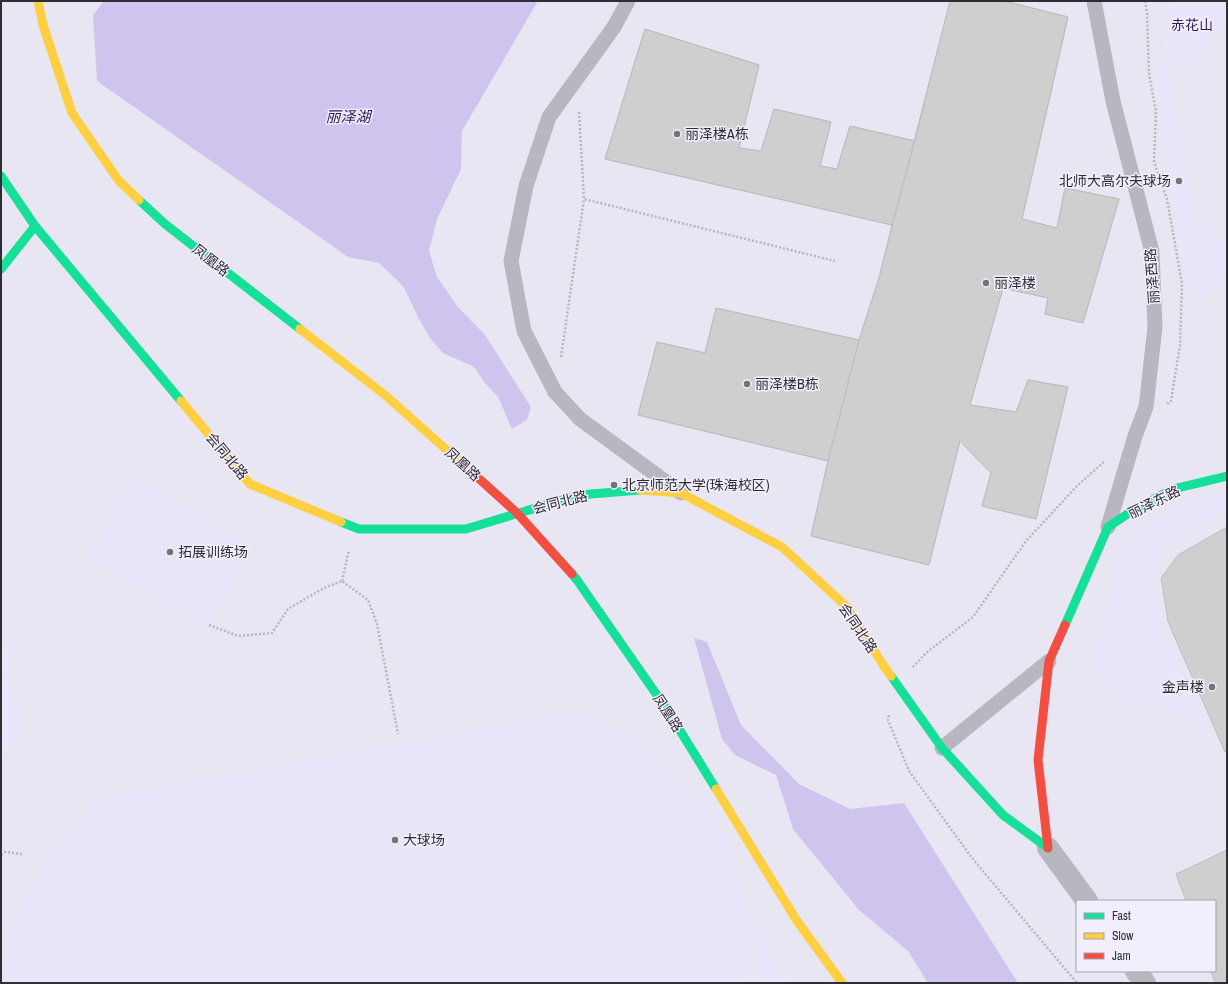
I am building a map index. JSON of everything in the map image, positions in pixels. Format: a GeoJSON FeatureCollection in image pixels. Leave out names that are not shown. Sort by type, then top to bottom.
{"type":"FeatureCollection","features":[{"type":"Feature","properties":{"kind":"street","name":"凤凰路"},"geometry":{"type":"LineString","coordinates":[[38,1],[43,25],[72,113],[119,181],[164,224],[385,395],[517,513],[578,580],[668,712],[795,918],[842,983]]}},
{"type":"Feature","properties":{"kind":"street","name":"会同北路"},"geometry":{"type":"LineString","coordinates":[[1,176],[35,226],[250,484],[359,530],[466,529],[579,495],[635,490],[681,493],[782,547],[847,607],[883,665],[898,684],[942,748],[1003,815],[1048,848],[1086,900]]}},
{"type":"Feature","properties":{"kind":"street"},"geometry":{"type":"LineString","coordinates":[[1,269],[35,226]]}},
{"type":"Feature","properties":{"kind":"street","name":"丽泽东路"},"geometry":{"type":"LineString","coordinates":[[1108,527],[1132,511],[1173,489],[1227,476]]}},
{"type":"Feature","properties":{"kind":"street"},"geometry":{"type":"LineString","coordinates":[[1048,848],[1038,760],[1049,661],[1108,527]]}},
{"type":"Feature","properties":{"kind":"street"},"geometry":{"type":"LineString","coordinates":[[1137,972],[1145,983]]}},
{"type":"Feature","properties":{"kind":"lane"},"geometry":{"type":"LineString","coordinates":[[628,1],[614,27],[549,117],[526,186],[511,261],[524,331],[555,392],[580,419],[681,493]]}},
{"type":"Feature","properties":{"kind":"lane","name":"丽泽西路"},"geometry":{"type":"LineString","coordinates":[[1094,1],[1113,102],[1152,252],[1155,327],[1146,407],[1135,436],[1108,527]]}},
{"type":"Feature","properties":{"kind":"lane"},"geometry":{"type":"LineString","coordinates":[[942,748],[1049,661]]}},
{"type":"Feature","properties":{"kind":"path"},"geometry":{"type":"LineString","coordinates":[[1145,1],[1147,13],[1149,73],[1156,112],[1154,162],[1167,199],[1182,284],[1180,345],[1172,401],[1166,406]]}},
{"type":"Feature","properties":{"kind":"path"},"geometry":{"type":"LineString","coordinates":[[555,392],[584,199],[577,79]]}},
{"type":"Feature","properties":{"kind":"path"},"geometry":{"type":"LineString","coordinates":[[584,199],[835,261]]}},
{"type":"Feature","properties":{"kind":"path"},"geometry":{"type":"LineString","coordinates":[[1077,983],[972,858],[909,771],[888,720],[898,684],[926,653],[973,617],[1026,541],[1077,486],[1106,461]]}},
{"type":"Feature","properties":{"kind":"path"},"geometry":{"type":"LineString","coordinates":[[342,581],[352,536],[359,530]]}},
{"type":"Feature","properties":{"kind":"path"},"geometry":{"type":"LineString","coordinates":[[209,625],[238,636],[272,633],[288,609],[324,588],[342,581]]}},
{"type":"Feature","properties":{"kind":"path"},"geometry":{"type":"LineString","coordinates":[[342,581],[368,600],[377,624],[398,734]]}},
{"type":"Feature","properties":{"kind":"path"},"geometry":{"type":"LineString","coordinates":[[1,855],[5,852],[22,854]]}},
{"type":"Feature","properties":{"kind":"shaded area","name":"北京师范大学(珠海校区)"},"geometry":{"type":"Polygon","coordinates":[[[1,1],[1169,1],[1165,52],[1189,69],[1227,19],[1227,983],[1,983],[1,1]]]}},
{"type":"Feature","properties":{"kind":"green space","name":"赤花山"},"geometry":{"type":"Polygon","coordinates":[[[1169,1],[1227,1],[1227,19],[1189,70],[1165,52],[1169,1]]]}},
{"type":"Feature","properties":{"kind":"green space","name":"北师大高尔夫球场"},"geometry":{"type":"Polygon","coordinates":[[[1167,67],[1194,216],[1227,243],[1227,269],[1202,301],[1187,282],[1164,146],[1163,106],[1157,69],[1167,67]]]}},
{"type":"Feature","properties":{"kind":"green space","name":"拓展训练场"},"geometry":{"type":"Polygon","coordinates":[[[132,476],[253,545],[209,625],[87,559],[132,476]]]}},
{"type":"Feature","properties":{"kind":"green space"},"geometry":{"type":"Polygon","coordinates":[[[1227,491],[1227,510],[1179,536],[1163,551],[1153,581],[1162,630],[1211,733],[1163,706],[1132,703],[1106,689],[1098,670],[1097,645],[1112,602],[1120,547],[1160,519],[1182,501],[1227,491]]]}},
{"type":"Feature","properties":{"kind":"green space"},"geometry":{"type":"Polygon","coordinates":[[[16,649],[5,686],[22,703],[22,729],[1,757],[1,652],[16,649]]]}},
{"type":"Feature","properties":{"kind":"green space","name":"大球场"},"geometry":{"type":"Polygon","coordinates":[[[582,711],[635,741],[709,811],[734,857],[745,917],[749,955],[745,983],[7,983],[7,961],[16,929],[32,887],[52,853],[76,827],[98,799],[582,711]]]}},
{"type":"Feature","properties":{"kind":"green space"},"geometry":{"type":"Polygon","coordinates":[[[746,896],[774,959],[790,983],[757,983],[760,965],[746,896]]]}},
{"type":"Feature","properties":{"kind":"water","name":"丽泽湖"},"geometry":{"type":"Polygon","coordinates":[[[104,1],[538,1],[462,131],[461,169],[437,219],[429,251],[437,277],[458,307],[485,335],[531,407],[527,420],[512,429],[498,397],[485,383],[474,367],[443,353],[430,338],[403,286],[379,263],[348,257],[97,81],[93,15],[104,1]]]}},
{"type":"Feature","properties":{"kind":"water"},"geometry":{"type":"Polygon","coordinates":[[[694,638],[707,642],[741,725],[799,784],[850,809],[904,803],[1018,983],[928,983],[908,951],[859,910],[793,829],[776,775],[735,755],[722,739],[694,638]]]}},
{"type":"Feature","properties":{"kind":"building","name":"丽泽楼"},"geometry":{"type":"Polygon","coordinates":[[[950,1],[1004,1],[1068,17],[1022,219],[1057,228],[1065,188],[1119,199],[1083,323],[1045,314],[1048,298],[1003,288],[970,405],[1016,412],[1028,380],[1068,387],[1036,519],[982,506],[991,473],[960,441],[929,565],[811,536],[828,461],[859,340],[879,278],[950,1]]]}},
{"type":"Feature","properties":{"kind":"building","name":"丽泽楼"},"geometry":{"type":"Polygon","coordinates":[[[950,1],[1004,1],[1068,17],[1022,219],[1057,228],[1065,188],[1119,199],[1083,323],[1045,314],[1048,298],[1003,288],[970,405],[1016,412],[1028,380],[1068,387],[1036,519],[982,506],[991,473],[960,441],[929,565],[811,536],[828,461],[638,415],[657,342],[705,353],[716,308],[859,340],[879,278],[892,225],[605,159],[645,29],[759,65],[739,148],[761,151],[774,109],[831,122],[820,166],[837,169],[850,126],[915,141],[950,1]]]}},
{"type":"Feature","properties":{"kind":"building","name":"丽泽楼A栋"},"geometry":{"type":"Polygon","coordinates":[[[645,29],[759,65],[739,148],[761,151],[774,109],[831,122],[820,166],[837,169],[850,126],[915,141],[892,225],[605,159],[645,29]]]}},
{"type":"Feature","properties":{"kind":"building","name":"丽泽楼B栋"},"geometry":{"type":"Polygon","coordinates":[[[716,308],[859,340],[828,461],[638,415],[657,342],[705,353],[716,308]]]}},
{"type":"Feature","properties":{"kind":"building","name":"金声楼"},"geometry":{"type":"Polygon","coordinates":[[[1227,527],[1227,751],[1225,752],[1168,622],[1161,578],[1178,555],[1227,527]]]}},
{"type":"Feature","properties":{"kind":"building"},"geometry":{"type":"Polygon","coordinates":[[[1227,850],[1227,983],[1215,983],[1211,972],[1216,972],[1216,900],[1186,900],[1176,874],[1227,850]]]}},
{"type":"Feature","properties":{"kind":"traffic: fast"},"geometry":{"type":"LineString","coordinates":[[1,176],[35,226],[181,401]]}},
{"type":"Feature","properties":{"kind":"traffic: fast"},"geometry":{"type":"LineString","coordinates":[[139,200],[165,224],[300,329]]}},
{"type":"Feature","properties":{"kind":"traffic: fast"},"geometry":{"type":"LineString","coordinates":[[1,269],[35,226]]}},
{"type":"Feature","properties":{"kind":"traffic: fast"},"geometry":{"type":"LineString","coordinates":[[1065,625],[1108,527],[1132,511],[1173,489],[1227,476]]}},
{"type":"Feature","properties":{"kind":"traffic: fast"},"geometry":{"type":"LineString","coordinates":[[341,522],[359,529],[466,529],[579,495],[640,490]]}},
{"type":"Feature","properties":{"kind":"traffic: fast"},"geometry":{"type":"LineString","coordinates":[[572,574],[668,711],[716,789]]}},
{"type":"Feature","properties":{"kind":"traffic: fast"},"geometry":{"type":"LineString","coordinates":[[891,676],[942,748],[1003,815],[1048,848]]}},
{"type":"Feature","properties":{"kind":"traffic: slow"},"geometry":{"type":"LineString","coordinates":[[38,1],[43,25],[72,113],[119,181],[139,200]]}},
{"type":"Feature","properties":{"kind":"traffic: slow"},"geometry":{"type":"LineString","coordinates":[[300,329],[385,395],[476,476]]}},
{"type":"Feature","properties":{"kind":"traffic: slow"},"geometry":{"type":"LineString","coordinates":[[181,401],[250,484],[341,522]]}},
{"type":"Feature","properties":{"kind":"traffic: slow"},"geometry":{"type":"LineString","coordinates":[[640,490],[681,493],[782,547],[847,607],[891,676]]}},
{"type":"Feature","properties":{"kind":"traffic: slow"},"geometry":{"type":"LineString","coordinates":[[716,789],[795,918],[842,983]]}},
{"type":"Feature","properties":{"kind":"traffic: jam"},"geometry":{"type":"LineString","coordinates":[[476,476],[517,513],[572,574]]}},
{"type":"Feature","properties":{"kind":"traffic: jam"},"geometry":{"type":"LineString","coordinates":[[1048,848],[1038,760],[1049,661],[1065,625]]}},
{"type":"Feature","properties":{"kind":"place","name":"丽泽楼A栋"},"geometry":{"type":"Point","coordinates":[677,134]}},
{"type":"Feature","properties":{"kind":"place","name":"北师大高尔夫球场"},"geometry":{"type":"Point","coordinates":[1179,181]}},
{"type":"Feature","properties":{"kind":"place","name":"丽泽楼"},"geometry":{"type":"Point","coordinates":[986,283]}},
{"type":"Feature","properties":{"kind":"place","name":"丽泽楼B栋"},"geometry":{"type":"Point","coordinates":[747,384]}},
{"type":"Feature","properties":{"kind":"place","name":"北京师范大学(珠海校区)"},"geometry":{"type":"Point","coordinates":[614,485]}},
{"type":"Feature","properties":{"kind":"place","name":"拓展训练场"},"geometry":{"type":"Point","coordinates":[170,552]}},
{"type":"Feature","properties":{"kind":"place","name":"金声楼"},"geometry":{"type":"Point","coordinates":[1212,687]}},
{"type":"Feature","properties":{"kind":"place","name":"大球场"},"geometry":{"type":"Point","coordinates":[395,840]}}]}
